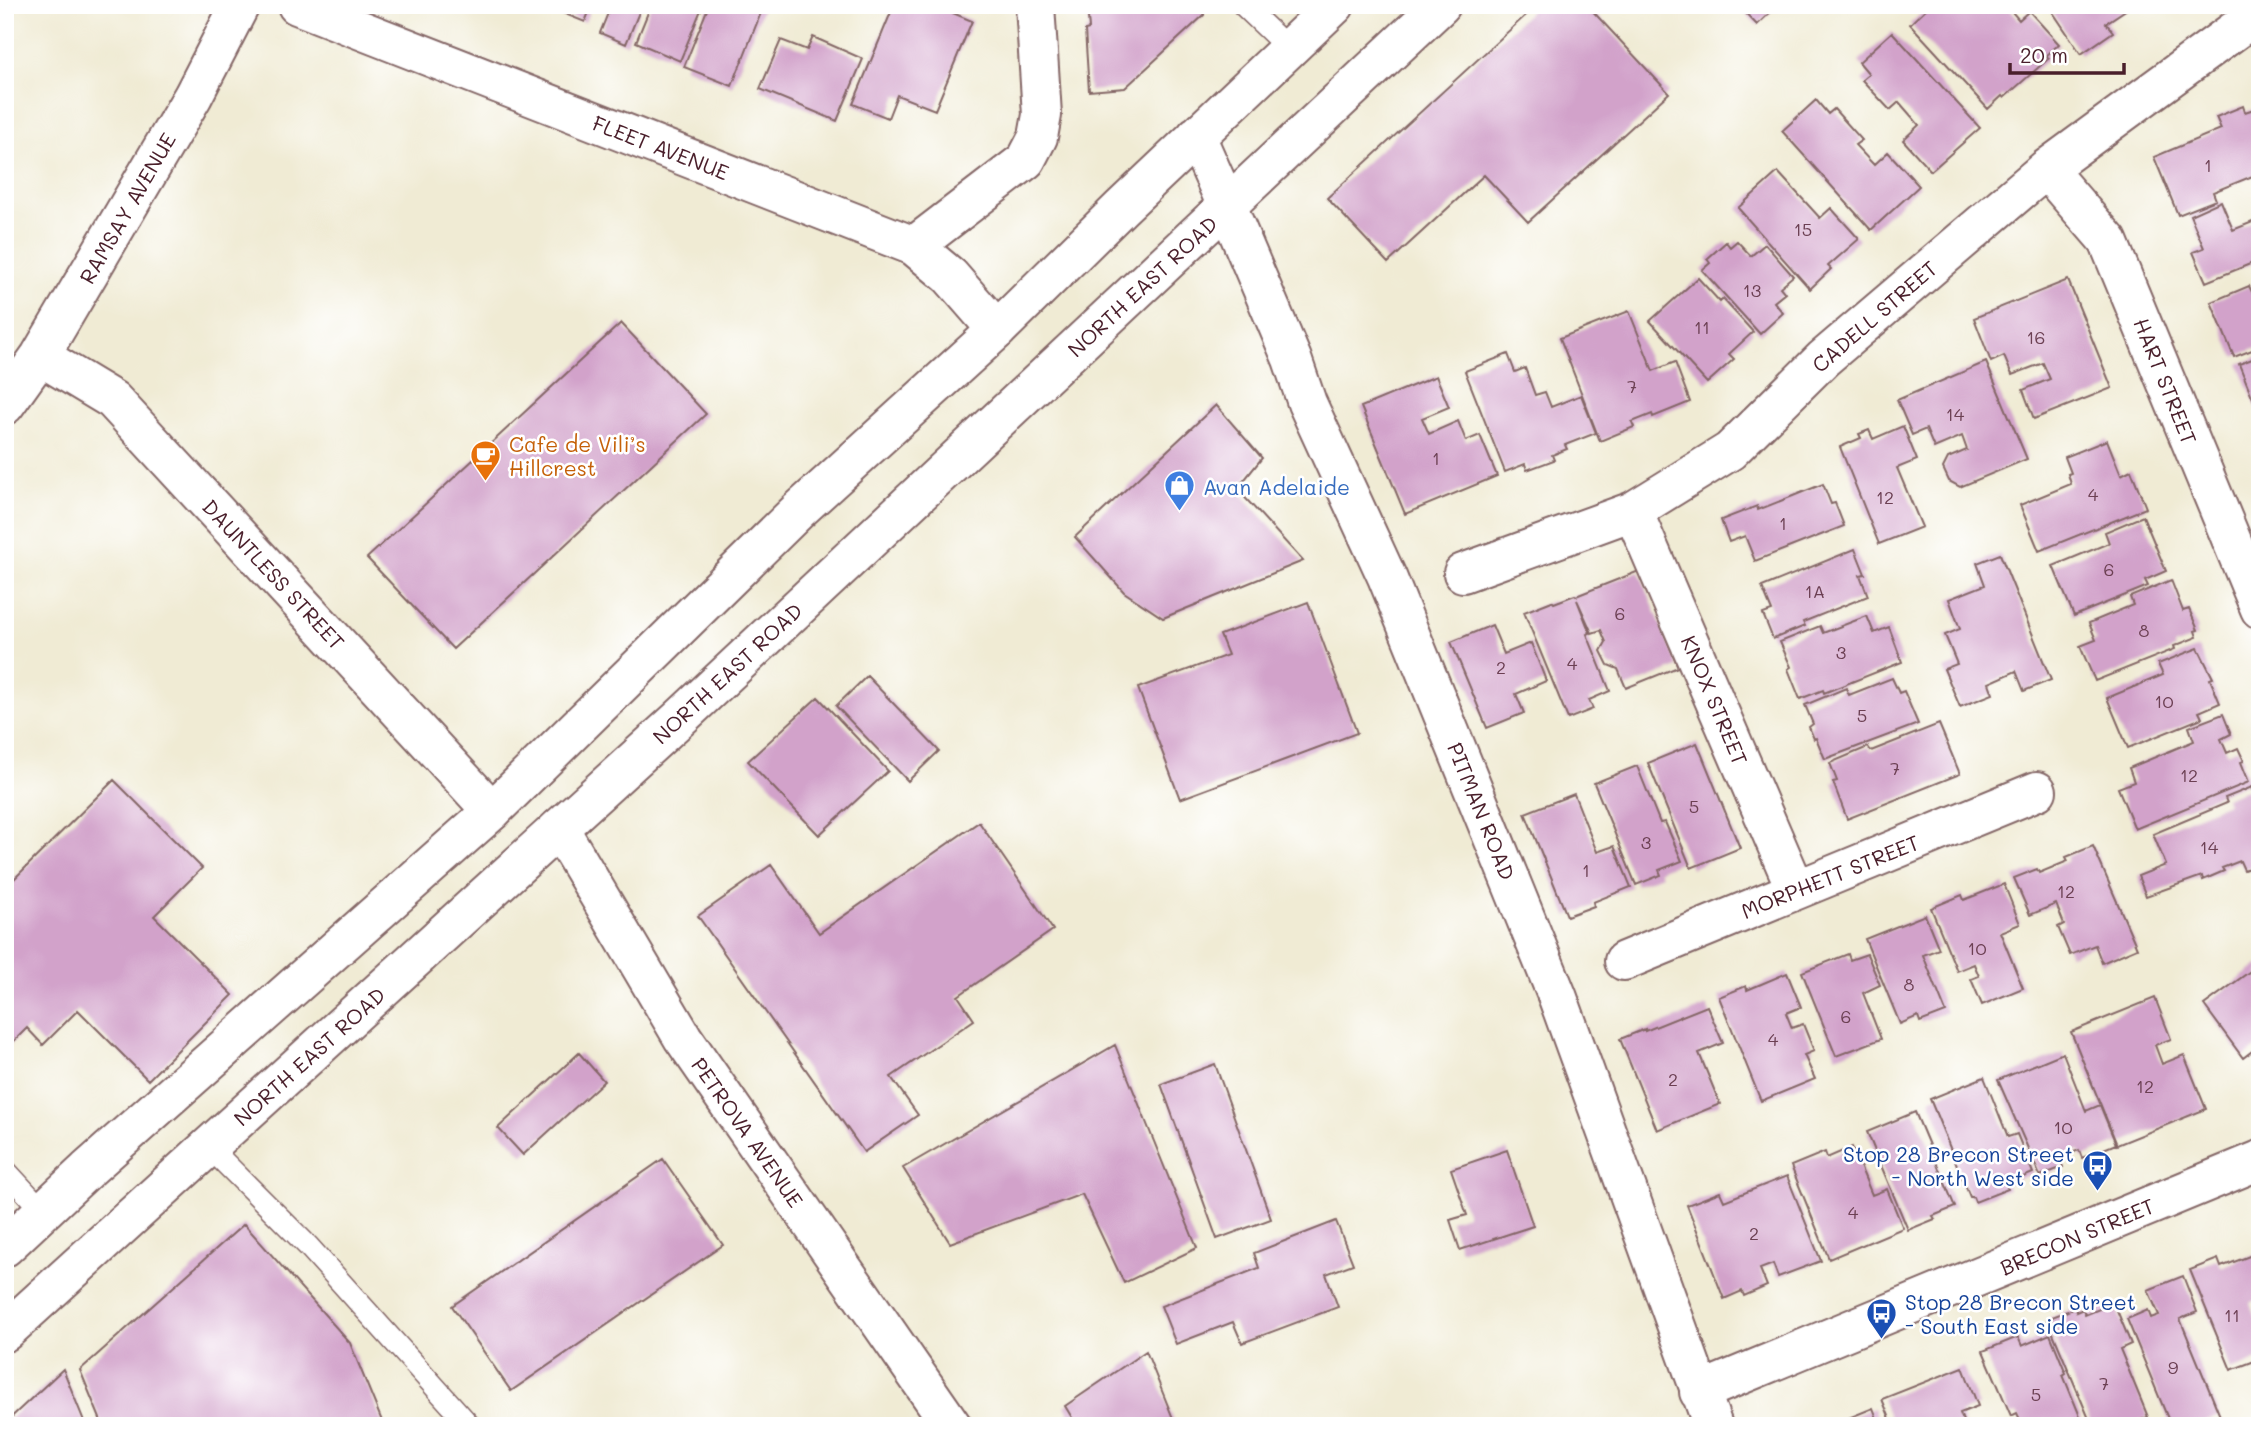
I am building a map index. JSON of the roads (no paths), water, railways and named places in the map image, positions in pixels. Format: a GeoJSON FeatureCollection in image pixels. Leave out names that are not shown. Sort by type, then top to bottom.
{"type":"FeatureCollection","features":[{"type":"Feature","properties":{"kind":"main road","name":"RAMSAY AVENUE"},"geometry":{"type":"LineString","coordinates":[[5,405],[40,356],[193,96],[240,5]]}},
{"type":"Feature","properties":{"kind":"main road","name":"FLEET AVENUE"},"geometry":{"type":"LineString","coordinates":[[297,5],[914,246],[950,276],[997,330]]}},
{"type":"Feature","properties":{"kind":"main road"},"geometry":{"type":"LineString","coordinates":[[914,246],[1026,160],[1038,137],[1042,115],[1035,5]]}},
{"type":"Feature","properties":{"kind":"main road"},"geometry":{"type":"LineString","coordinates":[[5,1247],[87,1170],[492,811],[798,512],[997,330],[1335,5]]}},
{"type":"Feature","properties":{"kind":"main road","name":"NORTH EAST ROAD"},"geometry":{"type":"LineString","coordinates":[[5,1332],[559,828],[1441,5]]}},
{"type":"Feature","properties":{"kind":"main road","name":"CADELL STREET"},"geometry":{"type":"LineString","coordinates":[[1464,573],[1633,511],[1731,451],[1823,359],[2046,169],[2260,12]]}},
{"type":"Feature","properties":{"kind":"main road","name":"PITMAN ROAD"},"geometry":{"type":"LineString","coordinates":[[1196,136],[1292,359],[1307,403],[1387,576],[1553,985],[1706,1409]]}},
{"type":"Feature","properties":{"kind":"main road","name":"HART STREET"},"geometry":{"type":"LineString","coordinates":[[2046,169],[2108,241],[2256,591]]}},
{"type":"Feature","properties":{"kind":"main road","name":"DAUNTLESS STREET"},"geometry":{"type":"LineString","coordinates":[[40,356],[113,400],[492,811]]}},
{"type":"Feature","properties":{"kind":"main road","name":"KNOX STREET"},"geometry":{"type":"LineString","coordinates":[[1633,511],[1796,890]]}},
{"type":"Feature","properties":{"kind":"main road","name":"MORPHETT STREET"},"geometry":{"type":"LineString","coordinates":[[1624,961],[2037,791]]}},
{"type":"Feature","properties":{"kind":"main road"},"geometry":{"type":"LineString","coordinates":[[492,811],[559,828]]}},
{"type":"Feature","properties":{"kind":"main road","name":"PETROVA AVENUE"},"geometry":{"type":"LineString","coordinates":[[559,828],[683,1038],[952,1426]]}},
{"type":"Feature","properties":{"kind":"main road","name":"BRECON STREET"},"geometry":{"type":"LineString","coordinates":[[1706,1409],[2260,1160]]}},
{"type":"Feature","properties":{"kind":"lane"},"geometry":{"type":"LineString","coordinates":[[1243,5],[1289,49]]}},
{"type":"Feature","properties":{"kind":"lane"},"geometry":{"type":"LineString","coordinates":[[209,1147],[309,1247],[470,1426]]}},
{"type":"Feature","properties":{"kind":"lane"},"geometry":{"type":"LineString","coordinates":[[5,1170],[43,1211]]}},
{"type":"Feature","properties":{"kind":"place","name":"Cafe de Vili’s Hillcrest"},"geometry":{"type":"Point","coordinates":[486,482]}},
{"type":"Feature","properties":{"kind":"place","name":"Avan Adelaide"},"geometry":{"type":"Point","coordinates":[1180,513]}},
{"type":"Feature","properties":{"kind":"place","name":"Stop 28 Brecon Street - North West side"},"geometry":{"type":"Point","coordinates":[2097,1192]}},
{"type":"Feature","properties":{"kind":"place","name":"Stop 28 Brecon Street - South East side"},"geometry":{"type":"Point","coordinates":[1882,1340]}}]}
